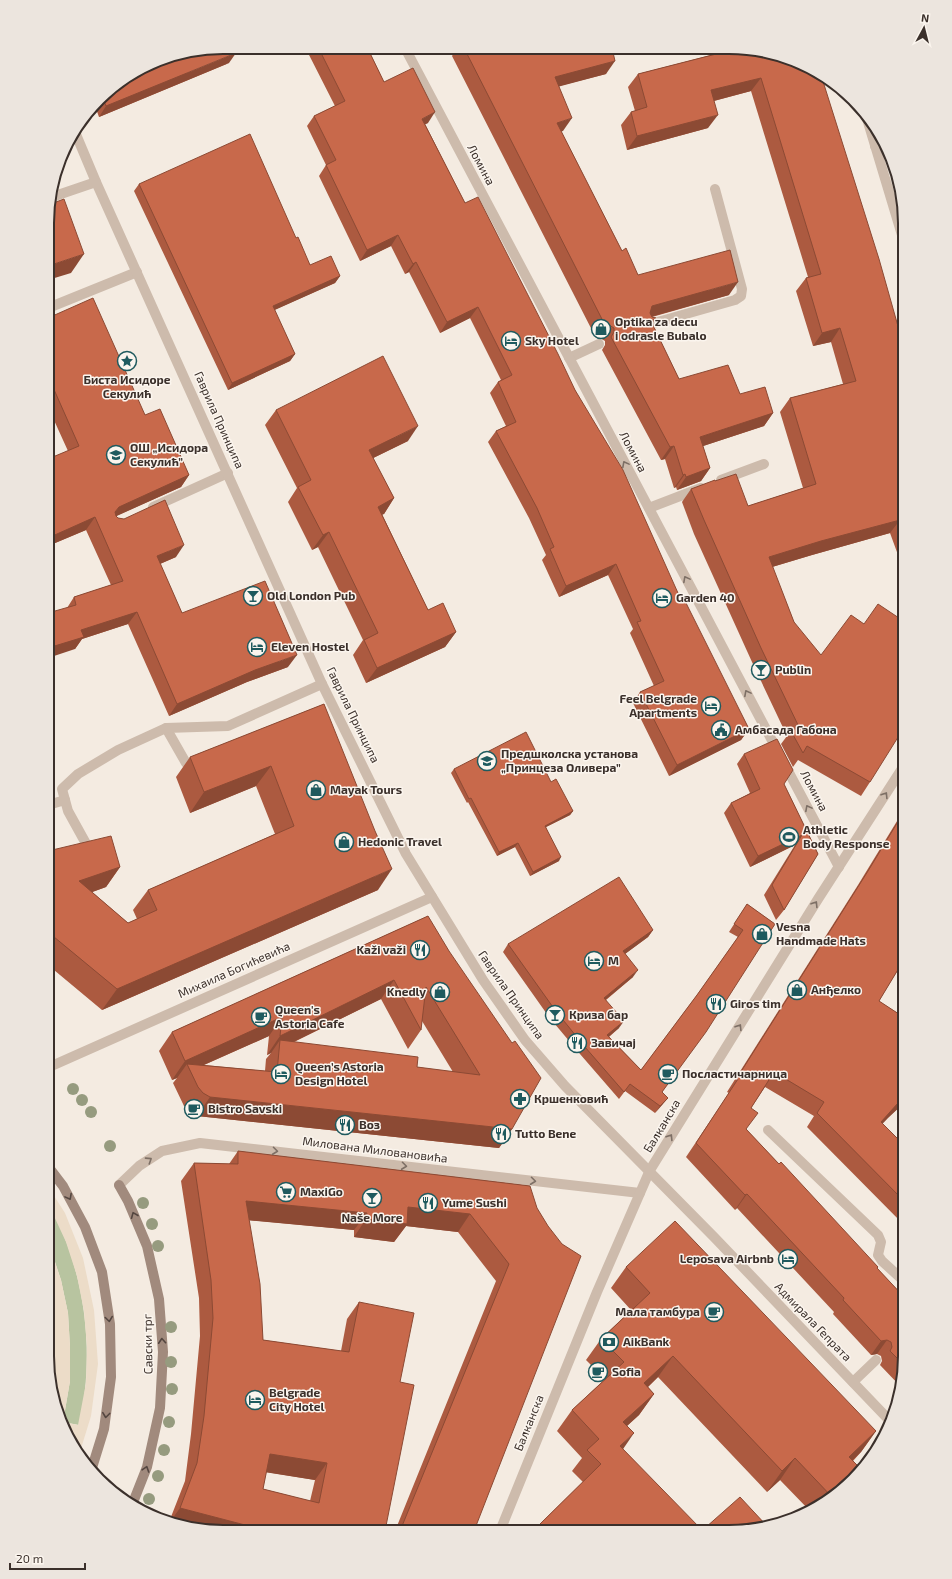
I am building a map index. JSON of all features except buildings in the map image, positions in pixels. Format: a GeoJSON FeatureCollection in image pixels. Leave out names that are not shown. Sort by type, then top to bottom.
{"type":"FeatureCollection","features":[{"type":"Feature","properties":{"kind":"main road"},"geometry":{"type":"LineString","coordinates":[[54,1174],[63,1186],[85,1227],[102,1272],[110,1324],[111,1377],[104,1429],[93,1464]]}},
{"type":"Feature","properties":{"kind":"main road","name":"Савски трг"},"geometry":{"type":"LineString","coordinates":[[120,1185],[147,1246],[159,1299],[163,1352],[160,1408],[147,1467],[134,1500]]}},
{"type":"Feature","properties":{"kind":"street","name":"Ломина"},"geometry":{"type":"LineString","coordinates":[[408,54],[839,867]]}},
{"type":"Feature","properties":{"kind":"street"},"geometry":{"type":"LineString","coordinates":[[870,129],[898,222]]}},
{"type":"Feature","properties":{"kind":"street","name":"Гаврила Принципа"},"geometry":{"type":"LineString","coordinates":[[77,137],[322,684],[406,854],[483,980],[525,1040],[565,1086],[650,1170]]}},
{"type":"Feature","properties":{"kind":"street"},"geometry":{"type":"LineString","coordinates":[[875,146],[880,146]]}},
{"type":"Feature","properties":{"kind":"street"},"geometry":{"type":"LineString","coordinates":[[56,196],[96,182]]}},
{"type":"Feature","properties":{"kind":"street"},"geometry":{"type":"LineString","coordinates":[[647,325],[736,300],[741,296],[742,288],[715,189]]}},
{"type":"Feature","properties":{"kind":"street"},"geometry":{"type":"LineString","coordinates":[[54,306],[137,272]]}},
{"type":"Feature","properties":{"kind":"street"},"geometry":{"type":"LineString","coordinates":[[569,358],[599,344]]}},
{"type":"Feature","properties":{"kind":"street"},"geometry":{"type":"LineString","coordinates":[[649,508],[764,464]]}},
{"type":"Feature","properties":{"kind":"street"},"geometry":{"type":"LineString","coordinates":[[144,511],[228,473]]}},
{"type":"Feature","properties":{"kind":"street"},"geometry":{"type":"LineString","coordinates":[[89,849],[68,811],[62,789],[78,774],[118,750],[166,728],[228,726],[322,684]]}},
{"type":"Feature","properties":{"kind":"street"},"geometry":{"type":"LineString","coordinates":[[166,728],[186,763]]}},
{"type":"Feature","properties":{"kind":"street","name":"Балканска"},"geometry":{"type":"LineString","coordinates":[[502,1525],[597,1292],[650,1170],[666,1142],[898,775]]}},
{"type":"Feature","properties":{"kind":"street"},"geometry":{"type":"LineString","coordinates":[[54,803],[64,800]]}},
{"type":"Feature","properties":{"kind":"street","name":"Михаила Богићевића"},"geometry":{"type":"LineString","coordinates":[[54,1065],[432,897]]}},
{"type":"Feature","properties":{"kind":"street"},"geometry":{"type":"LineString","coordinates":[[768,1130],[878,1235],[881,1242],[878,1255],[882,1261],[898,1276]]}},
{"type":"Feature","properties":{"kind":"street","name":"Милована Миловановића"},"geometry":{"type":"LineString","coordinates":[[120,1185],[139,1166],[162,1151],[200,1143],[640,1193]]}},
{"type":"Feature","properties":{"kind":"street","name":"Адмирала Гепрата"},"geometry":{"type":"LineString","coordinates":[[650,1170],[886,1417]]}},
{"type":"Feature","properties":{"kind":"street"},"geometry":{"type":"LineString","coordinates":[[853,1382],[876,1360]]}},
{"type":"Feature","properties":{"kind":"green space"},"geometry":{"type":"Polygon","coordinates":[[[54,1215],[70,1254],[84,1310],[87,1368],[79,1425],[68,1423],[64,1414],[70,1381],[70,1347],[68,1313],[61,1280],[54,1259],[54,1215]]]}},
{"type":"Feature","properties":{"kind":"shaded area"},"geometry":{"type":"Polygon","coordinates":[[[54,1196],[65,1213],[83,1258],[94,1310],[98,1364],[91,1416],[81,1448],[68,1423],[78,1425],[86,1383],[87,1347],[84,1311],[77,1276],[66,1242],[54,1216],[54,1196]]]}},
{"type":"Feature","properties":{"kind":"shaded area"},"geometry":{"type":"Polygon","coordinates":[[[54,1259],[61,1280],[68,1313],[70,1381],[64,1414],[57,1389],[54,1367],[54,1259]]]}},
{"type":"Feature","properties":{"kind":"place","name":"Optika za decu i odrasle Bubalo"},"geometry":{"type":"Point","coordinates":[601,329]}},
{"type":"Feature","properties":{"kind":"place","name":"Sky Hotel"},"geometry":{"type":"Point","coordinates":[511,341]}},
{"type":"Feature","properties":{"kind":"place","name":"Биста Исидоре Секулић"},"geometry":{"type":"Point","coordinates":[127,361]}},
{"type":"Feature","properties":{"kind":"place","name":"ОШ „Исидора Секулић”"},"geometry":{"type":"Point","coordinates":[116,455]}},
{"type":"Feature","properties":{"kind":"place","name":"Old London Pub"},"geometry":{"type":"Point","coordinates":[253,596]}},
{"type":"Feature","properties":{"kind":"place","name":"Garden 40"},"geometry":{"type":"Point","coordinates":[662,598]}},
{"type":"Feature","properties":{"kind":"place","name":"Eleven Hostel"},"geometry":{"type":"Point","coordinates":[257,647]}},
{"type":"Feature","properties":{"kind":"place","name":"Publin"},"geometry":{"type":"Point","coordinates":[761,670]}},
{"type":"Feature","properties":{"kind":"place","name":"Feel Belgrade Apartments"},"geometry":{"type":"Point","coordinates":[711,706]}},
{"type":"Feature","properties":{"kind":"place","name":"Амбасада Габона"},"geometry":{"type":"Point","coordinates":[721,730]}},
{"type":"Feature","properties":{"kind":"place","name":"Предшколска установа „Принцеза Оливера”"},"geometry":{"type":"Point","coordinates":[487,761]}},
{"type":"Feature","properties":{"kind":"place","name":"Mayak Tours"},"geometry":{"type":"Point","coordinates":[316,790]}},
{"type":"Feature","properties":{"kind":"place","name":"Athletic Body Response"},"geometry":{"type":"Point","coordinates":[789,837]}},
{"type":"Feature","properties":{"kind":"place","name":"Hedonic Travel"},"geometry":{"type":"Point","coordinates":[344,842]}},
{"type":"Feature","properties":{"kind":"place","name":"Vesna Handmade Hats"},"geometry":{"type":"Point","coordinates":[762,934]}},
{"type":"Feature","properties":{"kind":"place","name":"Kaži važi"},"geometry":{"type":"Point","coordinates":[420,950]}},
{"type":"Feature","properties":{"kind":"place","name":"M"},"geometry":{"type":"Point","coordinates":[594,961]}},
{"type":"Feature","properties":{"kind":"place","name":"Анђелко"},"geometry":{"type":"Point","coordinates":[797,990]}},
{"type":"Feature","properties":{"kind":"place","name":"Knedly"},"geometry":{"type":"Point","coordinates":[440,992]}},
{"type":"Feature","properties":{"kind":"place","name":"Giros tim"},"geometry":{"type":"Point","coordinates":[716,1004]}},
{"type":"Feature","properties":{"kind":"place","name":"Криза бар"},"geometry":{"type":"Point","coordinates":[555,1015]}},
{"type":"Feature","properties":{"kind":"place","name":"Queen's Astoria Cafe"},"geometry":{"type":"Point","coordinates":[261,1017]}},
{"type":"Feature","properties":{"kind":"place","name":"Завичај"},"geometry":{"type":"Point","coordinates":[577,1043]}},
{"type":"Feature","properties":{"kind":"place","name":"Queen’s Astoria Design Hotel"},"geometry":{"type":"Point","coordinates":[281,1074]}},
{"type":"Feature","properties":{"kind":"place","name":"Посластичарница"},"geometry":{"type":"Point","coordinates":[668,1074]}},
{"type":"Feature","properties":{"kind":"place","name":"Кршенковић"},"geometry":{"type":"Point","coordinates":[520,1099]}},
{"type":"Feature","properties":{"kind":"place","name":"Bistro Savski"},"geometry":{"type":"Point","coordinates":[194,1109]}},
{"type":"Feature","properties":{"kind":"place","name":"Воз"},"geometry":{"type":"Point","coordinates":[345,1125]}},
{"type":"Feature","properties":{"kind":"place","name":"Tutto Bene"},"geometry":{"type":"Point","coordinates":[501,1134]}},
{"type":"Feature","properties":{"kind":"place","name":"MaxiGo"},"geometry":{"type":"Point","coordinates":[286,1192]}},
{"type":"Feature","properties":{"kind":"place","name":"Naše More"},"geometry":{"type":"Point","coordinates":[372,1198]}},
{"type":"Feature","properties":{"kind":"place","name":"Yume Sushi"},"geometry":{"type":"Point","coordinates":[428,1203]}},
{"type":"Feature","properties":{"kind":"place","name":"Leposava Airbnb"},"geometry":{"type":"Point","coordinates":[788,1259]}},
{"type":"Feature","properties":{"kind":"place","name":"Мала тамбура"},"geometry":{"type":"Point","coordinates":[714,1312]}},
{"type":"Feature","properties":{"kind":"place","name":"AikBank"},"geometry":{"type":"Point","coordinates":[609,1342]}},
{"type":"Feature","properties":{"kind":"place","name":"Sofia"},"geometry":{"type":"Point","coordinates":[598,1372]}},
{"type":"Feature","properties":{"kind":"place","name":"Belgrade City Hotel"},"geometry":{"type":"Point","coordinates":[255,1400]}}]}
